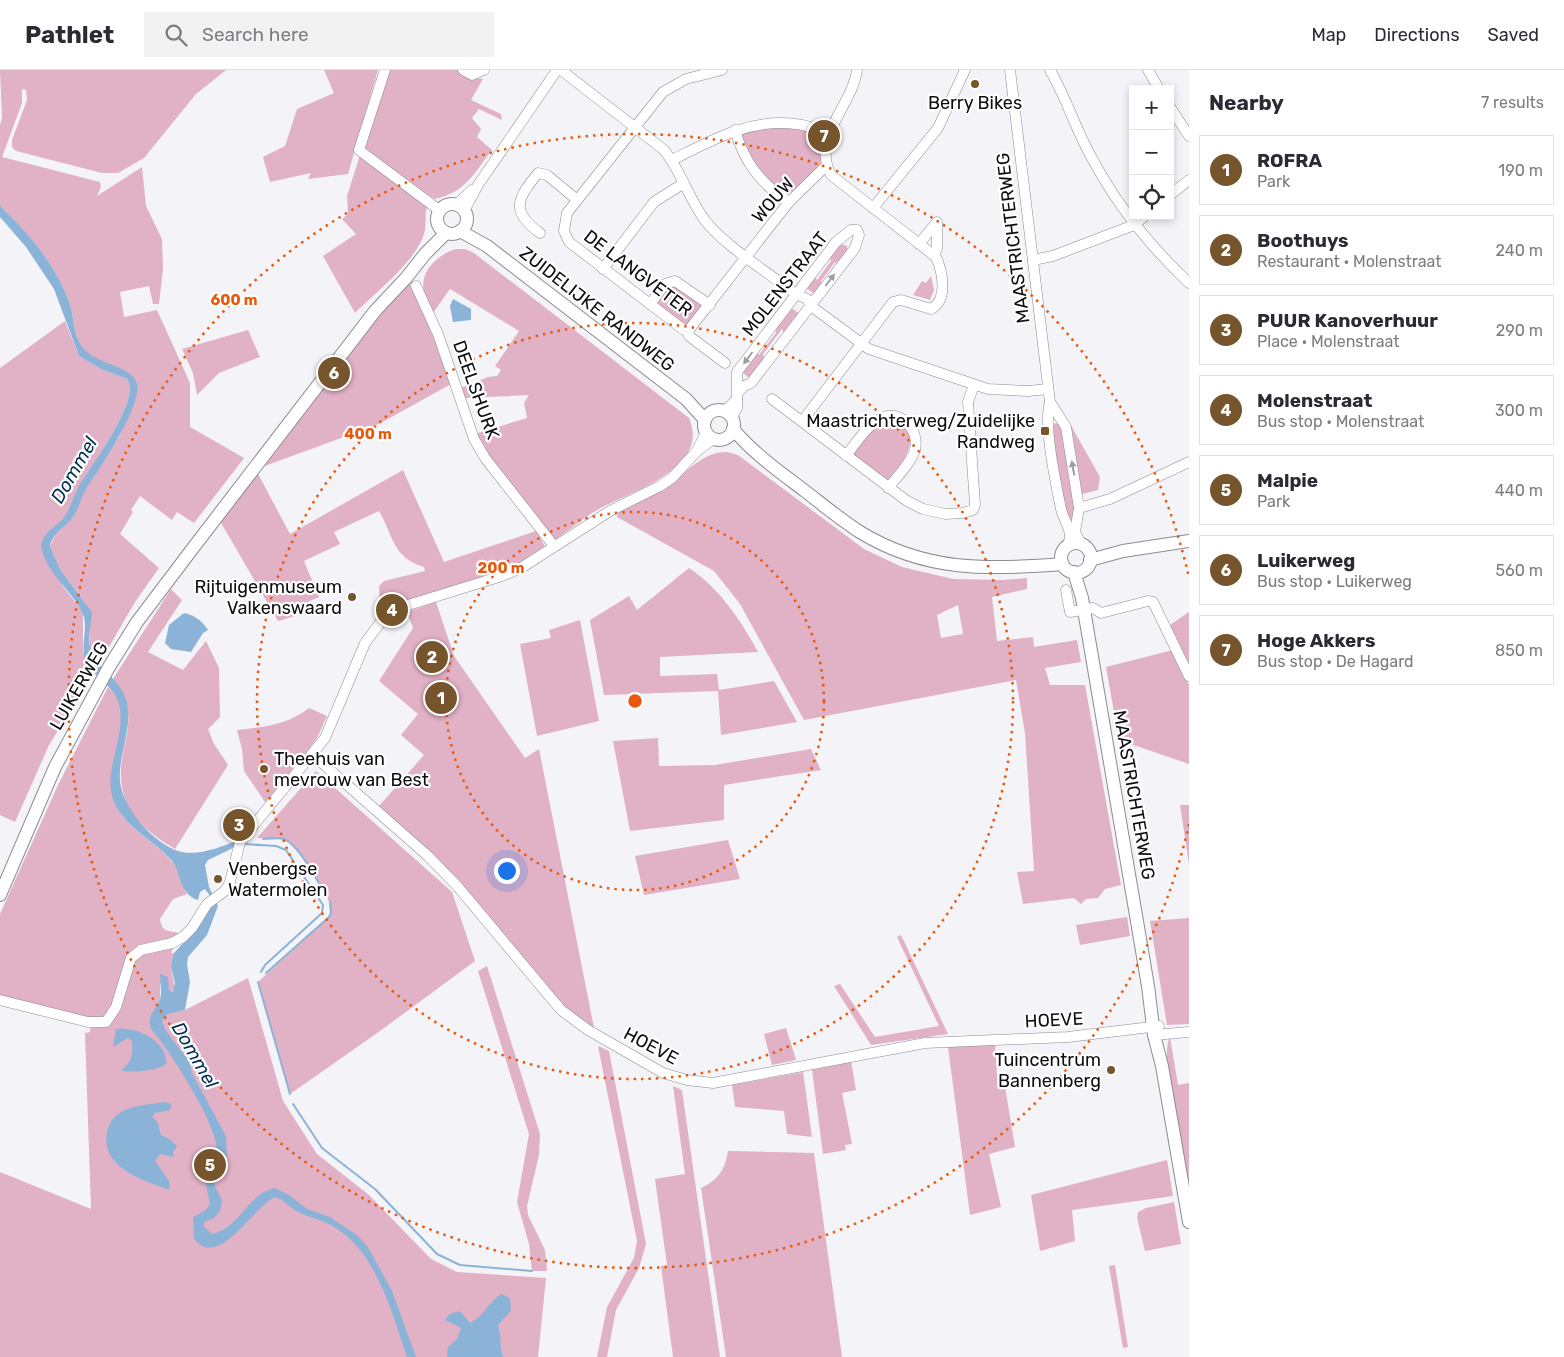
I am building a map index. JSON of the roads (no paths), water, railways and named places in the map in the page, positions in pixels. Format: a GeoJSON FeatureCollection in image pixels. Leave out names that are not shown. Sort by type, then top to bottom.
{"type":"FeatureCollection","features":[{"type":"Feature","properties":{"kind":"main road"},"geometry":{"type":"LineString","coordinates":[[447,205],[460,208],[463,228],[443,230],[437,219],[439,210],[447,205]]}},
{"type":"Feature","properties":{"kind":"main road","name":"ZUIDELIJKE RANDWEG"},"geometry":{"type":"LineString","coordinates":[[463,228],[686,399],[709,426]]}},
{"type":"Feature","properties":{"kind":"main road","name":"LUIKERWEG"},"geometry":{"type":"LineString","coordinates":[[0,894],[55,767],[98,684],[137,622],[375,311],[406,278],[443,230]]}},
{"type":"Feature","properties":{"kind":"main road"},"geometry":{"type":"LineString","coordinates":[[709,426],[729,424]]}},
{"type":"Feature","properties":{"kind":"main road"},"geometry":{"type":"LineString","coordinates":[[709,426],[729,424]]}},
{"type":"Feature","properties":{"kind":"main road"},"geometry":{"type":"LineString","coordinates":[[729,424],[754,451],[859,532],[908,556],[931,562],[974,568],[1031,565],[1075,553],[1123,551],[1189,541]]}},
{"type":"Feature","properties":{"kind":"main road"},"geometry":{"type":"LineString","coordinates":[[1075,553],[1078,572]]}},
{"type":"Feature","properties":{"kind":"main road"},"geometry":{"type":"LineString","coordinates":[[1075,553],[1078,572]]}},
{"type":"Feature","properties":{"kind":"main road","name":"MAASTRICHTERWEG"},"geometry":{"type":"LineString","coordinates":[[1078,572],[1189,1222]]}},
{"type":"Feature","properties":{"kind":"street"},"geometry":{"type":"LineString","coordinates":[[385,70],[359,150],[439,210]]}},
{"type":"Feature","properties":{"kind":"street"},"geometry":{"type":"LineString","coordinates":[[463,70],[472,75],[484,70]]}},
{"type":"Feature","properties":{"kind":"street"},"geometry":{"type":"LineString","coordinates":[[460,208],[557,70]]}},
{"type":"Feature","properties":{"kind":"street"},"geometry":{"type":"LineString","coordinates":[[561,70],[635,126],[672,160],[697,208],[713,230],[796,294],[807,299],[811,306],[860,345],[974,385],[1004,391],[1048,389]]}},
{"type":"Feature","properties":{"kind":"street","name":"DE LANGVETER"},"geometry":{"type":"LineString","coordinates":[[722,70],[686,79],[671,85],[662,92],[576,199],[567,213],[564,232],[569,242],[650,304],[688,330],[689,336],[725,363]]}},
{"type":"Feature","properties":{"kind":"street"},"geometry":{"type":"LineString","coordinates":[[803,420],[896,300],[927,309],[938,304],[943,294],[938,262],[932,254],[831,175],[826,166],[825,144],[854,84],[857,70]]}},
{"type":"Feature","properties":{"kind":"street"},"geometry":{"type":"LineString","coordinates":[[873,208],[938,128],[965,70]]}},
{"type":"Feature","properties":{"kind":"street","name":"MAASTRICHTERWEG"},"geometry":{"type":"LineString","coordinates":[[1010,70],[1050,402],[1066,427],[1079,508],[1075,553]]}},
{"type":"Feature","properties":{"kind":"street"},"geometry":{"type":"LineString","coordinates":[[1050,70],[1092,160],[1134,225],[1157,253],[1189,283]]}},
{"type":"Feature","properties":{"kind":"street"},"geometry":{"type":"LineString","coordinates":[[1148,70],[1157,85]]}},
{"type":"Feature","properties":{"kind":"street"},"geometry":{"type":"LineString","coordinates":[[1174,113],[1189,136]]}},
{"type":"Feature","properties":{"kind":"street"},"geometry":{"type":"LineString","coordinates":[[672,160],[734,130],[768,123],[798,124],[830,133]]}},
{"type":"Feature","properties":{"kind":"street"},"geometry":{"type":"LineString","coordinates":[[734,130],[739,144],[757,176],[772,191],[789,202]]}},
{"type":"Feature","properties":{"kind":"street","name":"WOUW"},"geometry":{"type":"LineString","coordinates":[[688,330],[748,257],[789,202],[826,166]]}},
{"type":"Feature","properties":{"kind":"street"},"geometry":{"type":"LineString","coordinates":[[540,234],[520,214],[518,204],[523,193],[538,173],[547,175],[576,199]]}},
{"type":"Feature","properties":{"kind":"street"},"geometry":{"type":"LineString","coordinates":[[1174,193],[1189,180]]}},
{"type":"Feature","properties":{"kind":"street"},"geometry":{"type":"LineString","coordinates":[[603,269],[654,202],[684,183]]}},
{"type":"Feature","properties":{"kind":"street"},"geometry":{"type":"LineString","coordinates":[[1033,260],[1053,256],[1134,225],[1140,220]]}},
{"type":"Feature","properties":{"kind":"street"},"geometry":{"type":"LineString","coordinates":[[919,244],[937,222],[937,249],[932,254]]}},
{"type":"Feature","properties":{"kind":"street","name":"MOLENSTRAAT"},"geometry":{"type":"LineString","coordinates":[[737,377],[737,372],[841,237],[851,230],[857,230],[859,235],[855,248],[751,383],[738,395]]}},
{"type":"Feature","properties":{"kind":"street"},"geometry":{"type":"LineString","coordinates":[[650,304],[665,284],[675,281],[710,305]]}},
{"type":"Feature","properties":{"kind":"street","name":"DEELSHURK"},"geometry":{"type":"LineString","coordinates":[[416,286],[438,334],[474,439],[485,458],[554,546]]}},
{"type":"Feature","properties":{"kind":"street"},"geometry":{"type":"LineString","coordinates":[[737,377],[748,384]]}},
{"type":"Feature","properties":{"kind":"street"},"geometry":{"type":"LineString","coordinates":[[729,424],[737,408],[737,377]]}},
{"type":"Feature","properties":{"kind":"street"},"geometry":{"type":"LineString","coordinates":[[772,399],[799,420],[803,420],[846,456],[907,501],[933,512],[963,514],[975,508],[968,402],[974,385]]}},
{"type":"Feature","properties":{"kind":"street","name":"MAASTRICHTERWEG"},"geometry":{"type":"LineString","coordinates":[[1050,402],[1048,410],[1049,428],[1062,511],[1071,532],[1075,553]]}},
{"type":"Feature","properties":{"kind":"street"},"geometry":{"type":"LineString","coordinates":[[846,456],[875,421],[893,417],[905,422],[914,434],[915,448],[911,458],[888,488]]}},
{"type":"Feature","properties":{"kind":"street"},"geometry":{"type":"LineString","coordinates":[[1049,428],[1056,421],[1062,422]]}},
{"type":"Feature","properties":{"kind":"street"},"geometry":{"type":"LineString","coordinates":[[0,1000],[88,1022],[106,1022],[116,1008],[131,958],[141,950],[172,943],[183,937],[213,899],[226,890],[230,882],[239,845],[313,755],[332,726],[365,643],[383,619],[405,606],[508,573],[610,511],[660,486],[672,478],[696,452],[709,426]]}},
{"type":"Feature","properties":{"kind":"street"},"geometry":{"type":"LineString","coordinates":[[1079,508],[1110,499],[1189,462]]}},
{"type":"Feature","properties":{"kind":"street"},"geometry":{"type":"LineString","coordinates":[[1066,520],[1077,519]]}},
{"type":"Feature","properties":{"kind":"street"},"geometry":{"type":"LineString","coordinates":[[1066,590],[1070,612],[1083,604],[1101,613],[1148,601],[1153,602],[1189,676]]}},
{"type":"Feature","properties":{"kind":"street","name":"HOEVE"},"geometry":{"type":"LineString","coordinates":[[313,755],[428,856],[561,1010],[588,1030],[663,1073],[687,1080],[713,1083],[925,1043],[1068,1037],[1155,1030],[1189,1032]]}},
{"type":"Feature","properties":{"kind":"water"},"geometry":{"type":"Polygon","coordinates":[[[0,206],[41,251],[58,277],[70,305],[77,337],[85,350],[100,360],[126,371],[136,381],[137,391],[134,405],[127,421],[84,493],[75,514],[53,538],[50,546],[61,571],[92,612],[89,638],[92,654],[118,685],[126,699],[128,720],[121,760],[120,781],[126,802],[140,823],[149,832],[168,847],[178,851],[185,853],[201,852],[237,841],[235,847],[208,860],[205,865],[209,887],[218,906],[207,935],[188,957],[187,965],[190,982],[185,1010],[167,1014],[162,1021],[166,1031],[189,1061],[192,1073],[226,1136],[227,1156],[214,1176],[215,1186],[222,1200],[220,1211],[214,1218],[204,1222],[204,1227],[212,1234],[222,1230],[238,1218],[258,1196],[275,1188],[289,1195],[307,1209],[330,1217],[358,1236],[368,1247],[392,1291],[416,1357],[407,1357],[389,1304],[373,1269],[350,1239],[323,1221],[300,1213],[275,1197],[266,1203],[225,1242],[214,1247],[204,1247],[194,1239],[193,1217],[206,1210],[210,1204],[204,1175],[214,1162],[216,1156],[215,1140],[202,1107],[169,1053],[151,1029],[150,1019],[161,996],[160,974],[168,977],[169,990],[173,992],[175,983],[171,967],[173,954],[189,937],[210,896],[205,889],[200,892],[198,900],[187,893],[172,861],[126,820],[114,802],[111,790],[111,777],[120,726],[118,701],[108,686],[87,664],[84,651],[85,624],[82,612],[48,564],[43,555],[41,545],[45,536],[65,516],[78,488],[112,434],[127,402],[130,389],[127,379],[101,369],[79,356],[54,289],[26,247],[0,217],[0,206]]]}},
{"type":"Feature","properties":{"kind":"water"},"geometry":{"type":"Polygon","coordinates":[[[453,299],[471,309],[471,320],[453,322],[450,306],[453,299]]]}},
{"type":"Feature","properties":{"kind":"water"},"geometry":{"type":"Polygon","coordinates":[[[184,613],[198,619],[208,630],[203,633],[191,652],[171,649],[165,643],[169,625],[184,613]]]}},
{"type":"Feature","properties":{"kind":"water"},"geometry":{"type":"Polygon","coordinates":[[[116,1029],[133,1030],[149,1037],[162,1048],[166,1064],[144,1071],[130,1072],[121,1070],[128,1064],[131,1058],[132,1041],[128,1038],[113,1047],[116,1029]]]}},
{"type":"Feature","properties":{"kind":"water"},"geometry":{"type":"Polygon","coordinates":[[[165,1102],[171,1104],[170,1110],[155,1113],[152,1116],[158,1123],[161,1135],[177,1146],[173,1152],[174,1157],[160,1154],[155,1161],[169,1181],[170,1189],[146,1181],[125,1170],[116,1163],[110,1154],[107,1144],[108,1128],[117,1115],[133,1107],[165,1102]]]}},
{"type":"Feature","properties":{"kind":"water"},"geometry":{"type":"Polygon","coordinates":[[[501,1294],[510,1298],[511,1311],[498,1325],[503,1357],[447,1357],[448,1347],[457,1339],[461,1328],[445,1320],[450,1314],[460,1311],[470,1323],[479,1317],[501,1294]]]}},
{"type":"Feature","properties":{"kind":"waterway"},"geometry":{"type":"LineString","coordinates":[[263,839],[282,838],[296,848],[325,894]]}},
{"type":"Feature","properties":{"kind":"waterway"},"geometry":{"type":"LineString","coordinates":[[244,844],[276,846],[286,850],[323,905],[322,913],[265,965],[261,972]]}},
{"type":"Feature","properties":{"kind":"waterway"},"geometry":{"type":"LineString","coordinates":[[266,973],[329,917],[331,913],[330,902]]}},
{"type":"Feature","properties":{"kind":"waterway"},"geometry":{"type":"LineString","coordinates":[[258,982],[290,1094]]}},
{"type":"Feature","properties":{"kind":"waterway"},"geometry":{"type":"LineString","coordinates":[[293,1104],[322,1148],[375,1189],[437,1254],[460,1265],[532,1271]]}},
{"type":"Feature","properties":{"kind":"place","name":"Berry Bikes"},"geometry":{"type":"Point","coordinates":[975,84]}},
{"type":"Feature","properties":{"kind":"place","name":"Hoge Akkers"},"geometry":{"type":"Point","coordinates":[824,136]}},
{"type":"Feature","properties":{"kind":"place","name":"Luikerweg"},"geometry":{"type":"Point","coordinates":[334,373]}},
{"type":"Feature","properties":{"kind":"place","name":"Maastrichterweg/Zuidelijke Randweg"},"geometry":{"type":"Point","coordinates":[1045,431]}},
{"type":"Feature","properties":{"kind":"place","name":"Rijtuigenmuseum Valkenswaard"},"geometry":{"type":"Point","coordinates":[352,597]}},
{"type":"Feature","properties":{"kind":"place","name":"Molenstraat"},"geometry":{"type":"Point","coordinates":[392,610]}},
{"type":"Feature","properties":{"kind":"place","name":"Boothuys"},"geometry":{"type":"Point","coordinates":[432,657]}},
{"type":"Feature","properties":{"kind":"place","name":"ROFRA"},"geometry":{"type":"Point","coordinates":[441,698]}},
{"type":"Feature","properties":{"kind":"place","name":"Theehuis van mevrouw van Best"},"geometry":{"type":"Point","coordinates":[264,769]}},
{"type":"Feature","properties":{"kind":"place","name":"PUUR Kanoverhuur"},"geometry":{"type":"Point","coordinates":[239,825]}},
{"type":"Feature","properties":{"kind":"place","name":"Venbergse Watermolen"},"geometry":{"type":"Point","coordinates":[218,879]}},
{"type":"Feature","properties":{"kind":"place","name":"Tuincentrum Bannenberg"},"geometry":{"type":"Point","coordinates":[1111,1070]}},
{"type":"Feature","properties":{"kind":"place","name":"Malpie"},"geometry":{"type":"Point","coordinates":[210,1165]}},
{"type":"Feature","properties":{"kind":"water label","name":"Dommel"},"geometry":{"type":"Point","coordinates":[74,470]}},
{"type":"Feature","properties":{"kind":"water label","name":"Dommel"},"geometry":{"type":"Point","coordinates":[195,1055]}}]}
